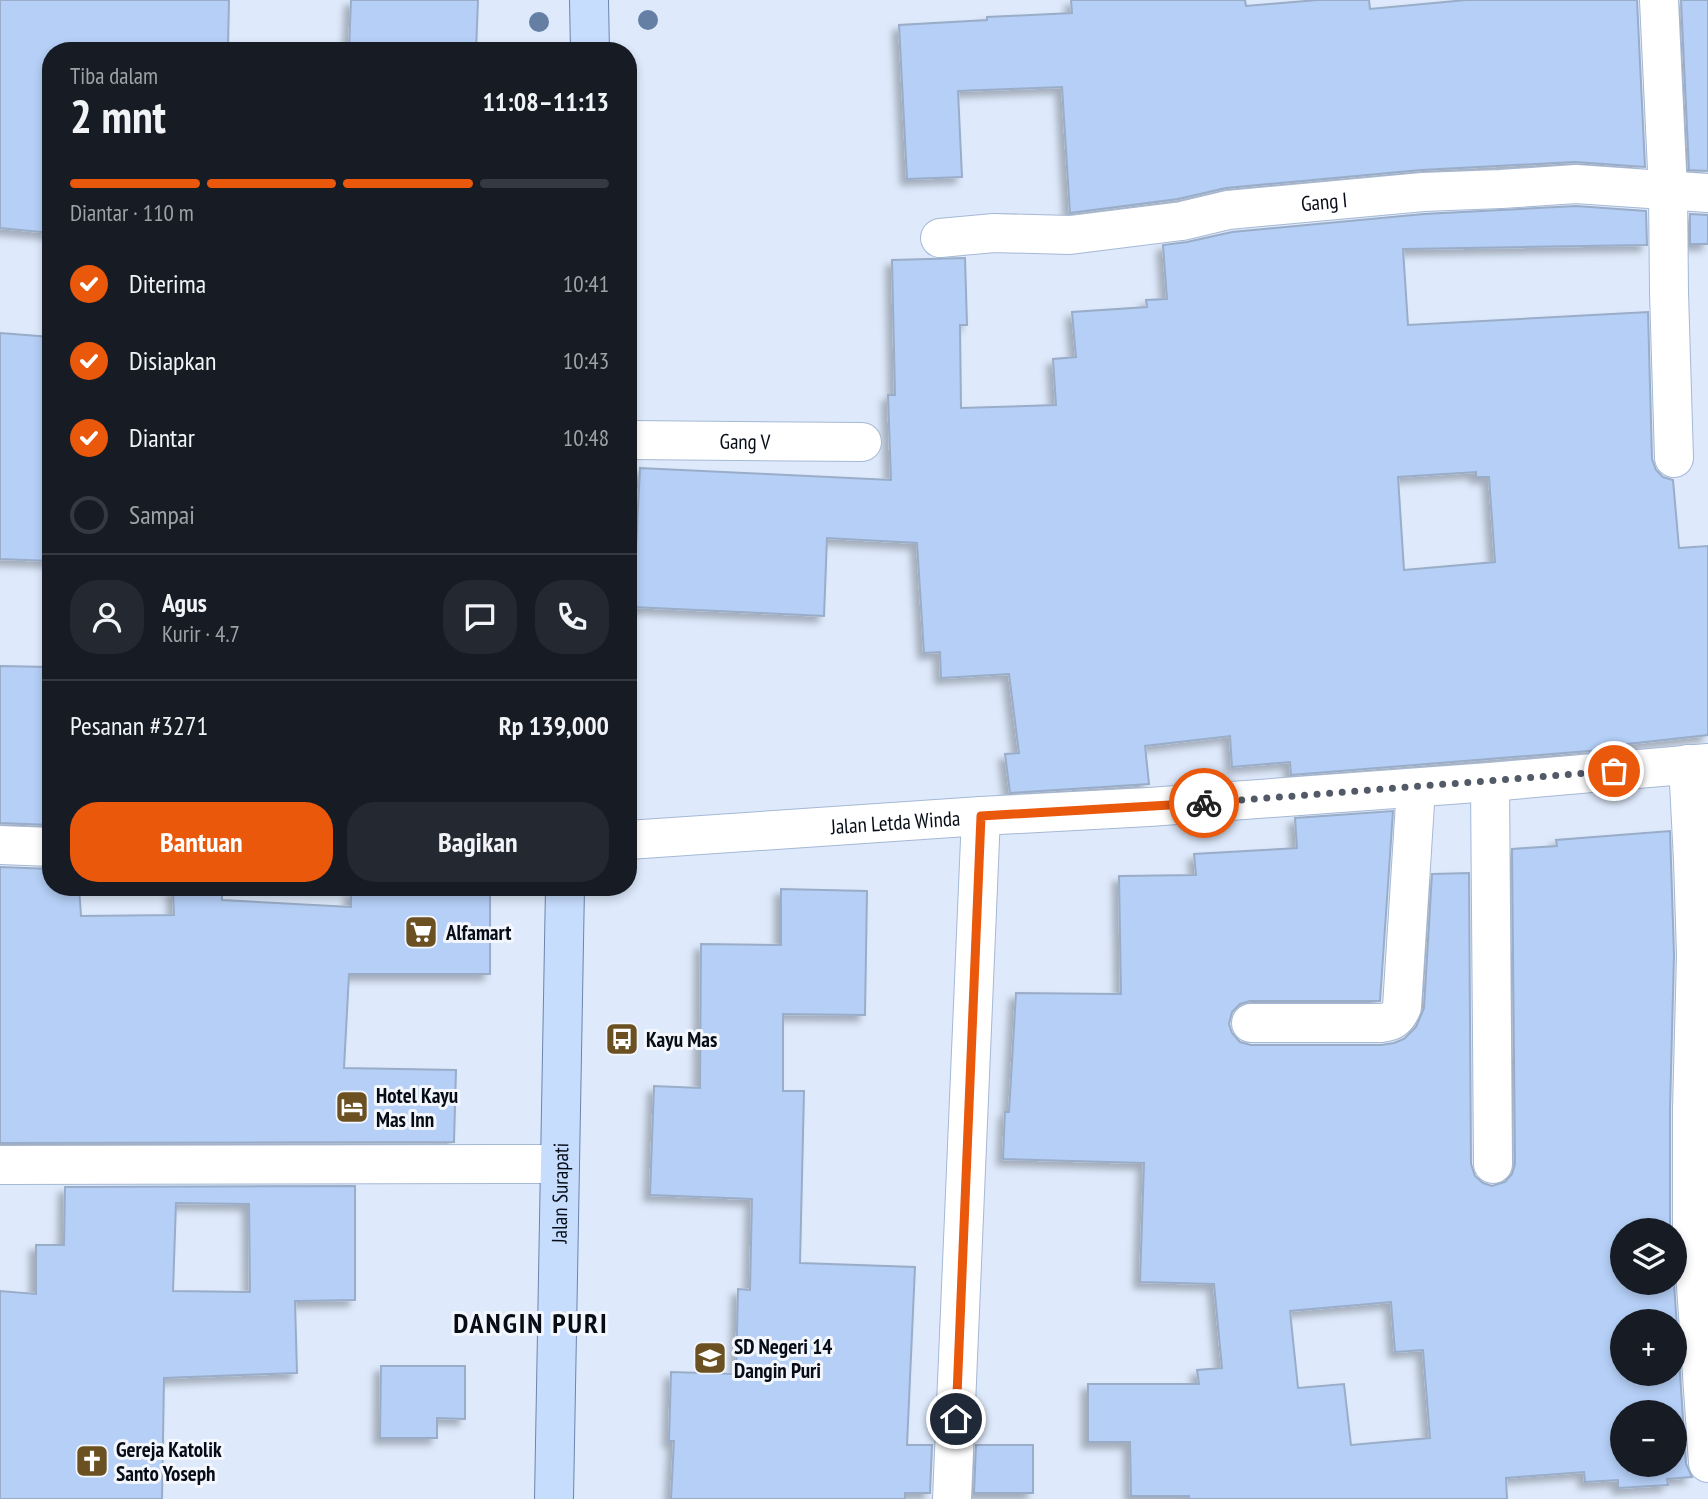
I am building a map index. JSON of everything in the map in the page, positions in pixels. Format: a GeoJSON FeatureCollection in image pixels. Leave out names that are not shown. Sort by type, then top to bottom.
{"type":"FeatureCollection","features":[{"type":"Feature","properties":{"kind":"main road"},"geometry":{"type":"LineString","coordinates":[[589,0],[590,42]]}},
{"type":"Feature","properties":{"kind":"main road","name":"Jalan Surapati"},"geometry":{"type":"LineString","coordinates":[[554,1499],[565,896]]}},
{"type":"Feature","properties":{"kind":"street"},"geometry":{"type":"LineString","coordinates":[[1659,0],[1668,191],[1674,458]]}},
{"type":"Feature","properties":{"kind":"street","name":"Gang I"},"geometry":{"type":"LineString","coordinates":[[940,238],[994,233],[1070,235],[1182,221],[1228,210],[1423,192],[1576,184],[1708,193]]}},
{"type":"Feature","properties":{"kind":"street","name":"Gang V"},"geometry":{"type":"LineString","coordinates":[[637,440],[862,442]]}},
{"type":"Feature","properties":{"kind":"street"},"geometry":{"type":"LineString","coordinates":[[1698,764],[1692,1227],[1708,1464]]}},
{"type":"Feature","properties":{"kind":"street","name":"Jalan Letda Winda"},"geometry":{"type":"LineString","coordinates":[[637,839],[1416,788],[1698,764]]}},
{"type":"Feature","properties":{"kind":"street"},"geometry":{"type":"LineString","coordinates":[[1490,782],[1493,1164]]}},
{"type":"Feature","properties":{"kind":"street"},"geometry":{"type":"LineString","coordinates":[[1251,1023],[1381,1023],[1398,1017],[1402,1007],[1416,788]]}},
{"type":"Feature","properties":{"kind":"street"},"geometry":{"type":"LineString","coordinates":[[952,1499],[981,816]]}},
{"type":"Feature","properties":{"kind":"street"},"geometry":{"type":"LineString","coordinates":[[0,845],[42,847]]}},
{"type":"Feature","properties":{"kind":"street"},"geometry":{"type":"LineString","coordinates":[[0,1164],[560,1164]]}},
{"type":"Feature","properties":{"kind":"building"},"geometry":{"type":"Polygon","coordinates":[[[0,0],[229,0],[228,42],[42,42],[42,232],[0,228],[0,0]]]}},
{"type":"Feature","properties":{"kind":"building"},"geometry":{"type":"Polygon","coordinates":[[[351,0],[478,0],[476,42],[349,42],[351,0]]]}},
{"type":"Feature","properties":{"kind":"building"},"geometry":{"type":"Polygon","coordinates":[[[1071,0],[1245,0],[1246,6],[1317,0],[1369,0],[1370,9],[1466,0],[1637,0],[1645,167],[1575,162],[1421,170],[1226,188],[1178,199],[1070,213],[1062,87],[958,91],[962,177],[907,179],[899,25],[1072,13],[1071,0]]]}},
{"type":"Feature","properties":{"kind":"building"},"geometry":{"type":"Polygon","coordinates":[[[1681,0],[1708,0],[1708,171],[1689,170],[1681,0]]]}},
{"type":"Feature","properties":{"kind":"building"},"geometry":{"type":"Polygon","coordinates":[[[1576,206],[1646,211],[1647,245],[1403,249],[1408,325],[1648,312],[1652,459],[1656,470],[1663,477],[1673,480],[1679,548],[1708,546],[1708,735],[1601,747],[1601,750],[1291,775],[1290,762],[1232,767],[1230,736],[1145,746],[1149,784],[1010,793],[1005,754],[1019,753],[1009,674],[941,678],[940,652],[924,653],[917,543],[827,538],[824,616],[637,607],[640,468],[891,480],[888,395],[895,395],[892,260],[965,258],[967,325],[960,325],[961,408],[1056,405],[1053,359],[1076,357],[1072,312],[1147,307],[1146,300],[1167,299],[1163,245],[1232,232],[1424,214],[1576,206]],[[1476,472],[1398,477],[1404,570],[1495,562],[1489,477],[1476,477],[1476,472]]]}},
{"type":"Feature","properties":{"kind":"building"},"geometry":{"type":"Polygon","coordinates":[[[1690,214],[1708,215],[1708,244],[1690,244],[1690,214]]]}},
{"type":"Feature","properties":{"kind":"building"},"geometry":{"type":"Polygon","coordinates":[[[0,333],[42,336],[42,561],[0,559],[0,333]]]}},
{"type":"Feature","properties":{"kind":"building"},"geometry":{"type":"Polygon","coordinates":[[[0,666],[42,667],[42,825],[0,823],[0,666]]]}},
{"type":"Feature","properties":{"kind":"building"},"geometry":{"type":"Polygon","coordinates":[[[1393,811],[1380,1001],[1250,1001],[1240,1004],[1232,1012],[1229,1024],[1232,1033],[1240,1042],[1251,1045],[1381,1045],[1404,1039],[1416,1027],[1424,1008],[1432,874],[1469,873],[1471,1164],[1475,1176],[1492,1186],[1505,1182],[1512,1174],[1515,1164],[1512,849],[1557,846],[1556,840],[1670,831],[1674,955],[1670,1218],[1610,1218],[1610,1295],[1675,1295],[1676,1309],[1610,1309],[1610,1386],[1681,1386],[1682,1400],[1610,1400],[1610,1477],[1687,1477],[1687,1466],[1692,1477],[1667,1479],[1668,1485],[1618,1488],[1618,1480],[1585,1482],[1584,1472],[1506,1478],[1507,1499],[1189,1499],[1189,1496],[1131,1496],[1130,1442],[1088,1442],[1088,1384],[1199,1384],[1197,1370],[1222,1368],[1214,1284],[1140,1282],[1144,1163],[1003,1159],[1005,1112],[1009,1112],[1016,993],[1121,994],[1119,876],[1196,875],[1194,854],[1297,848],[1295,818],[1393,811]],[[1391,1302],[1290,1311],[1298,1388],[1344,1384],[1351,1445],[1430,1438],[1423,1350],[1395,1352],[1391,1302]]]}},
{"type":"Feature","properties":{"kind":"building"},"geometry":{"type":"Polygon","coordinates":[[[0,867],[42,869],[42,896],[80,896],[81,916],[174,915],[173,896],[222,896],[222,900],[351,907],[351,896],[490,896],[490,974],[349,974],[344,1068],[456,1070],[454,1142],[0,1143],[0,867]]]}},
{"type":"Feature","properties":{"kind":"building"},"geometry":{"type":"Polygon","coordinates":[[[781,889],[867,891],[865,1015],[783,1014],[783,1091],[804,1091],[800,1263],[915,1267],[907,1445],[932,1445],[930,1493],[905,1493],[905,1499],[671,1499],[674,1441],[669,1441],[671,1372],[736,1374],[738,1289],[750,1290],[752,1199],[650,1195],[654,1086],[700,1088],[701,944],[781,945],[781,889]]]}},
{"type":"Feature","properties":{"kind":"building"},"geometry":{"type":"Polygon","coordinates":[[[355,1186],[355,1300],[295,1301],[297,1373],[164,1378],[162,1499],[0,1499],[0,1291],[36,1294],[36,1245],[64,1245],[65,1187],[355,1186]],[[176,1203],[173,1291],[250,1292],[249,1204],[176,1203]]]}},
{"type":"Feature","properties":{"kind":"building"},"geometry":{"type":"Polygon","coordinates":[[[381,1366],[465,1366],[465,1419],[437,1418],[437,1438],[380,1438],[381,1366]]]}},
{"type":"Feature","properties":{"kind":"building"},"geometry":{"type":"Polygon","coordinates":[[[976,1445],[1033,1445],[1033,1493],[974,1493],[976,1445]]]}},
{"type":"Feature","properties":{"kind":"way so far"},"geometry":{"type":"LineString","coordinates":[[1204,803],[1614,771]]}},
{"type":"Feature","properties":{"kind":"place","name":"Alfamart"},"geometry":{"type":"Point","coordinates":[421,932]}},
{"type":"Feature","properties":{"kind":"place","name":"Kayu Mas"},"geometry":{"type":"Point","coordinates":[622,1039]}},
{"type":"Feature","properties":{"kind":"place","name":"Hotel Kayu Mas Inn"},"geometry":{"type":"Point","coordinates":[352,1107]}},
{"type":"Feature","properties":{"kind":"place","name":"SD Negeri 14 Dangin Puri"},"geometry":{"type":"Point","coordinates":[710,1358]}},
{"type":"Feature","properties":{"kind":"place","name":"Gereja Katolik Santo Yoseph"},"geometry":{"type":"Point","coordinates":[92,1461]}},
{"type":"Feature","properties":{"kind":"district","name":"DANGIN PURI"},"geometry":{"type":"Point","coordinates":[531,1322]}},
{"type":"Feature","properties":{"kind":"route"},"geometry":{"type":"LineString","coordinates":[[956,1419],[981,816],[1204,803]]}}]}
